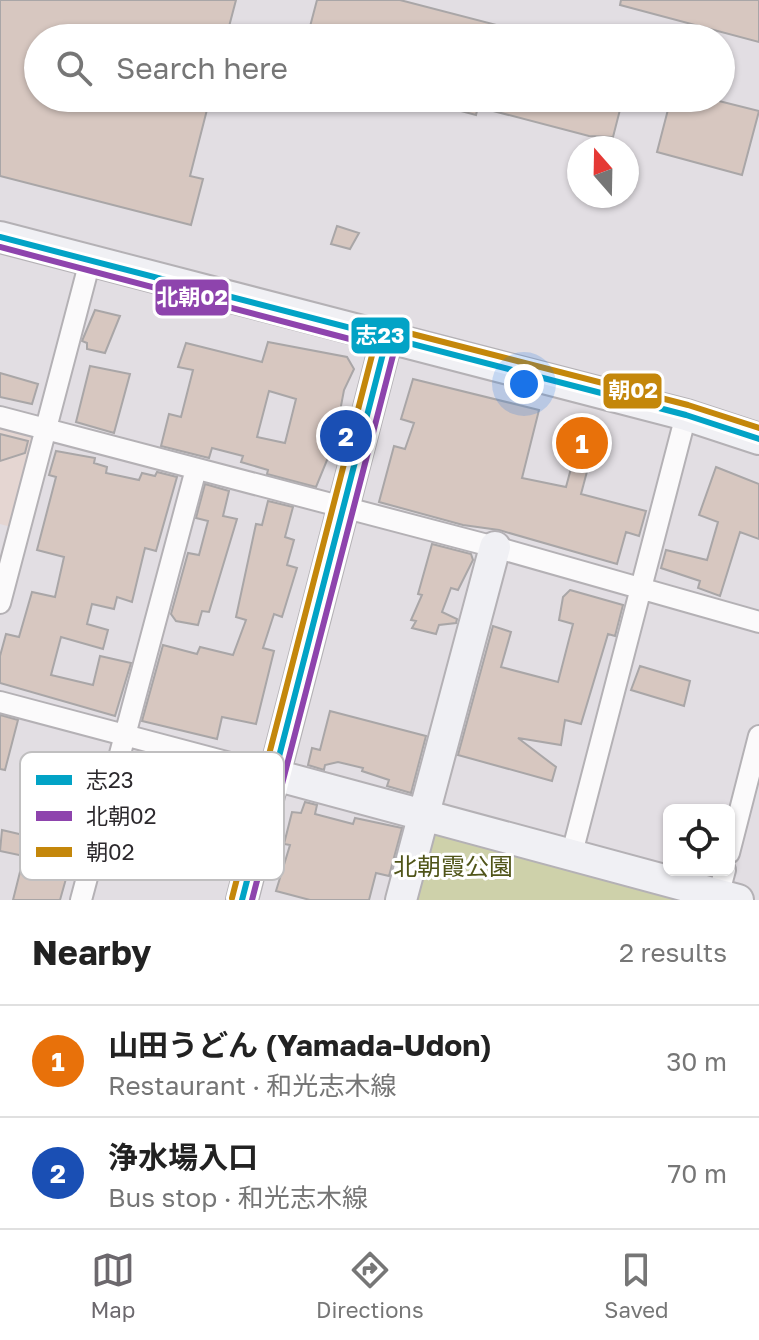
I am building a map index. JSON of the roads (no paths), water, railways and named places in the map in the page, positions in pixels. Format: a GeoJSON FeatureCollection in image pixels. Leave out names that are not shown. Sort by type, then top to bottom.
{"type":"FeatureCollection","features":[{"type":"Feature","properties":{"kind":"street"},"geometry":{"type":"LineString","coordinates":[[0,237],[686,415],[759,439]]}},
{"type":"Feature","properties":{"kind":"street"},"geometry":{"type":"LineString","coordinates":[[0,603],[90,261]]}},
{"type":"Feature","properties":{"kind":"street"},"geometry":{"type":"LineString","coordinates":[[281,752],[387,338]]}},
{"type":"Feature","properties":{"kind":"street"},"geometry":{"type":"LineString","coordinates":[[572,853],[686,415]]}},
{"type":"Feature","properties":{"kind":"street"},"geometry":{"type":"LineString","coordinates":[[0,417],[495,547],[759,622]]}},
{"type":"Feature","properties":{"kind":"street"},"geometry":{"type":"LineString","coordinates":[[121,752],[196,469]]}},
{"type":"Feature","properties":{"kind":"street"},"geometry":{"type":"LineString","coordinates":[[401,900],[495,547]]}},
{"type":"Feature","properties":{"kind":"street"},"geometry":{"type":"LineString","coordinates":[[0,702],[189,752]]}},
{"type":"Feature","properties":{"kind":"street"},"geometry":{"type":"LineString","coordinates":[[735,830],[759,736]]}},
{"type":"Feature","properties":{"kind":"street"},"geometry":{"type":"LineString","coordinates":[[284,777],[725,891]]}},
{"type":"Feature","properties":{"kind":"street"},"geometry":{"type":"LineString","coordinates":[[81,900],[86,880]]}},
{"type":"Feature","properties":{"kind":"street"},"geometry":{"type":"LineString","coordinates":[[242,900],[247,880]]}},
{"type":"Feature","properties":{"kind":"place","name":"浄水場入口"},"geometry":{"type":"Point","coordinates":[346,436]}},
{"type":"Feature","properties":{"kind":"place","name":"山田うどん (Yamada-Udon)"},"geometry":{"type":"Point","coordinates":[582,443]}},
{"type":"Feature","properties":{"kind":"park label","name":"北朝霞公園"},"geometry":{"type":"Point","coordinates":[453,867]}}]}
